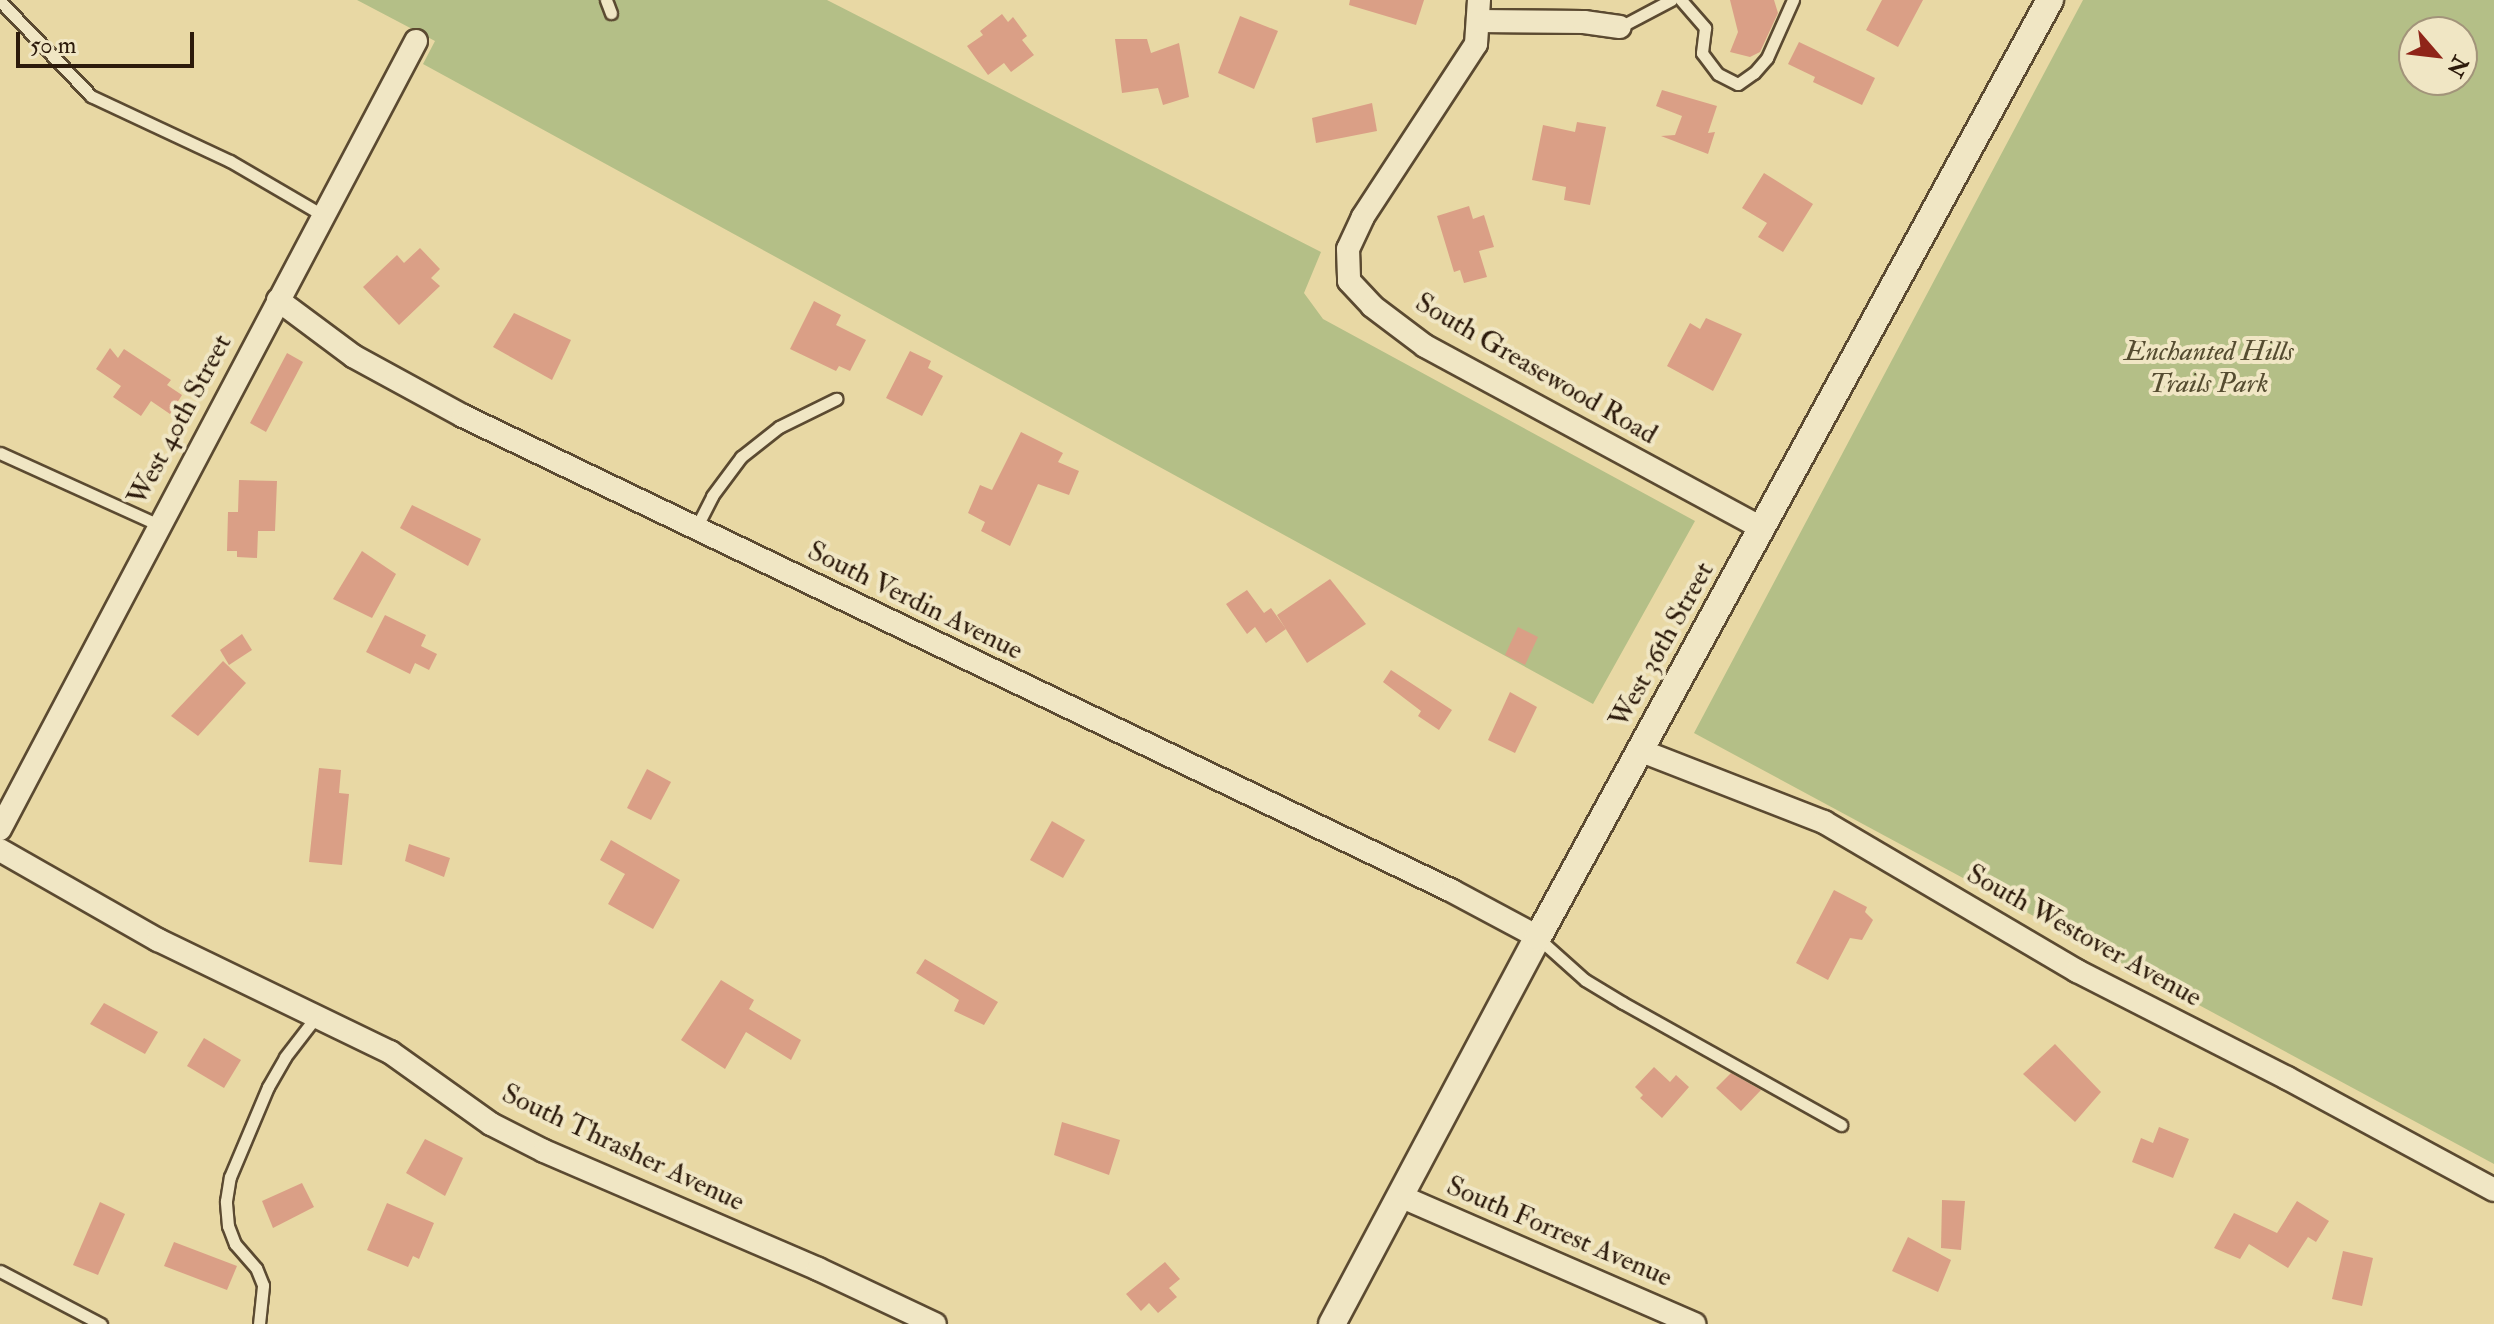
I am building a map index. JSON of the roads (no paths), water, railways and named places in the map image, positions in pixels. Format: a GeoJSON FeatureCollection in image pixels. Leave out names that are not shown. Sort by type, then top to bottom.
{"type":"FeatureCollection","features":[{"type":"Feature","properties":{"kind":"street","name":"West 36th Street"},"geometry":{"type":"LineString","coordinates":[[1332,1324],[1639,750],[1763,529],[2050,0]]}},
{"type":"Feature","properties":{"kind":"street"},"geometry":{"type":"LineString","coordinates":[[1478,10],[1620,27]]}},
{"type":"Feature","properties":{"kind":"street","name":"South Greasewood Road"},"geometry":{"type":"LineString","coordinates":[[1478,10],[1476,44],[1363,217],[1348,249],[1349,281],[1372,306],[1425,346],[1763,529]]}},
{"type":"Feature","properties":{"kind":"street","name":"West 40th Street"},"geometry":{"type":"LineString","coordinates":[[0,829],[416,41]]}},
{"type":"Feature","properties":{"kind":"street","name":"South Verdin Avenue"},"geometry":{"type":"LineString","coordinates":[[278,300],[385,376],[1053,702],[1110,726],[1439,885],[1538,937]]}},
{"type":"Feature","properties":{"kind":"street","name":"South Westover Avenue"},"geometry":{"type":"LineString","coordinates":[[1639,750],[1824,822],[2077,971],[2287,1078],[2494,1190]]}},
{"type":"Feature","properties":{"kind":"street","name":"South Thrasher Avenue"},"geometry":{"type":"LineString","coordinates":[[0,850],[158,940],[390,1052],[491,1124],[544,1151],[818,1269],[935,1324]]}},
{"type":"Feature","properties":{"kind":"street","name":"South Forrest Avenue"},"geometry":{"type":"LineString","coordinates":[[1400,1196],[1694,1324]]}},
{"type":"Feature","properties":{"kind":"lane"},"geometry":{"type":"LineString","coordinates":[[606,0],[611,13]]}},
{"type":"Feature","properties":{"kind":"lane"},"geometry":{"type":"LineString","coordinates":[[1620,27],[1671,0]]}},
{"type":"Feature","properties":{"kind":"lane"},"geometry":{"type":"LineString","coordinates":[[1681,0],[1705,28],[1702,53],[1718,74],[1738,84],[1754,73],[1767,58],[1793,0]]}},
{"type":"Feature","properties":{"kind":"lane"},"geometry":{"type":"LineString","coordinates":[[0,1],[91,96],[230,161],[324,216]]}},
{"type":"Feature","properties":{"kind":"lane"},"geometry":{"type":"LineString","coordinates":[[696,528],[712,496],[741,457],[779,427],[836,399]]}},
{"type":"Feature","properties":{"kind":"lane"},"geometry":{"type":"LineString","coordinates":[[0,453],[159,525]]}},
{"type":"Feature","properties":{"kind":"lane"},"geometry":{"type":"LineString","coordinates":[[1538,937],[1585,980],[1841,1125]]}},
{"type":"Feature","properties":{"kind":"lane"},"geometry":{"type":"LineString","coordinates":[[259,1324],[263,1285],[256,1268],[235,1244],[228,1226],[230,1177],[268,1087],[285,1057],[315,1018]]}},
{"type":"Feature","properties":{"kind":"lane"},"geometry":{"type":"LineString","coordinates":[[0,1271],[101,1324]]}},
{"type":"Feature","properties":{"kind":"park label","name":"Enchanted Hills Trails Park"},"geometry":{"type":"Point","coordinates":[2209,368]}}]}
